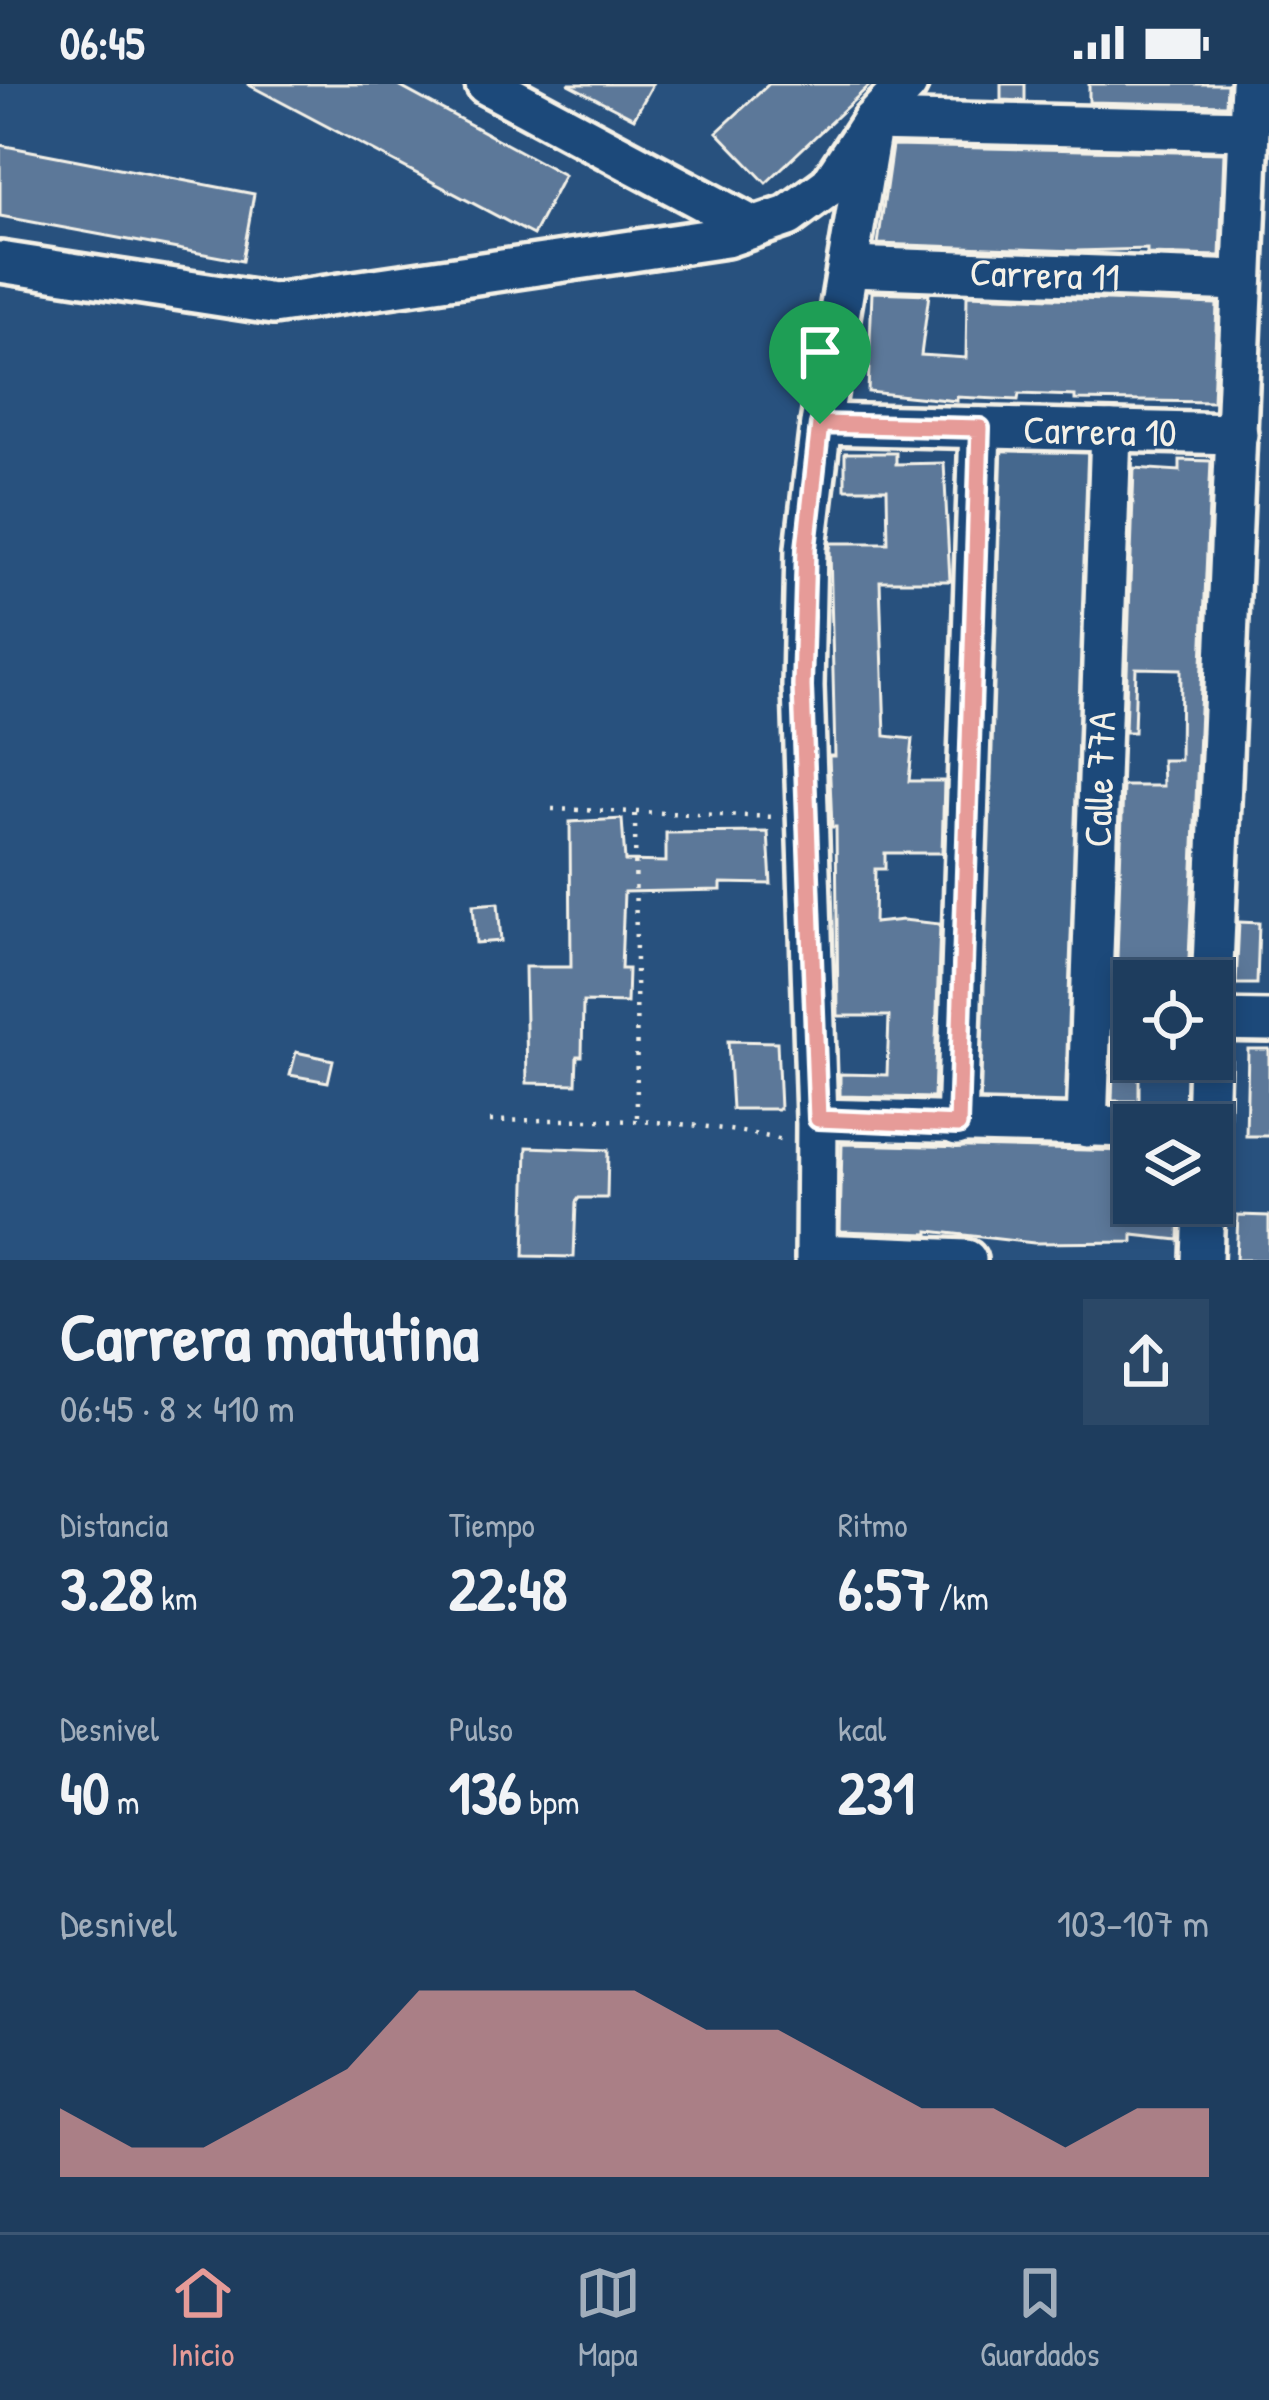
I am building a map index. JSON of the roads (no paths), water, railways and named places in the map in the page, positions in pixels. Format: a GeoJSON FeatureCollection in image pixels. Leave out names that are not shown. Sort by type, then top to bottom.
{"type":"FeatureCollection","features":[{"type":"Feature","properties":{"kind":"street"},"geometry":{"type":"LineString","coordinates":[[0,262],[273,304],[725,237],[788,216],[830,185],[872,121],[907,84]]}},
{"type":"Feature","properties":{"kind":"street"},"geometry":{"type":"LineString","coordinates":[[1213,960],[1250,84]]}},
{"type":"Feature","properties":{"kind":"street"},"geometry":{"type":"LineString","coordinates":[[501,88],[753,227]]}},
{"type":"Feature","properties":{"kind":"street"},"geometry":{"type":"LineString","coordinates":[[872,121],[1248,130]]}},
{"type":"Feature","properties":{"kind":"street"},"geometry":{"type":"LineString","coordinates":[[872,121],[820,424],[806,548],[802,686],[818,1133],[816,1257],[966,1260]]}},
{"type":"Feature","properties":{"kind":"street","name":"Carrera 11"},"geometry":{"type":"LineString","coordinates":[[850,267],[1241,281]]}},
{"type":"Feature","properties":{"kind":"street","name":"Carrera 10"},"geometry":{"type":"LineString","coordinates":[[820,424],[1237,434]]}},
{"type":"Feature","properties":{"kind":"street"},"geometry":{"type":"LineString","coordinates":[[958,1125],[980,428]]}},
{"type":"Feature","properties":{"kind":"street","name":"Calle 77A"},"geometry":{"type":"LineString","coordinates":[[1087,1126],[1111,431]]}},
{"type":"Feature","properties":{"kind":"street"},"geometry":{"type":"LineString","coordinates":[[1233,1020],[1269,1021]]}},
{"type":"Feature","properties":{"kind":"street"},"geometry":{"type":"LineString","coordinates":[[818,1133],[958,1125],[1113,1127]]}},
{"type":"Feature","properties":{"kind":"street"},"geometry":{"type":"LineString","coordinates":[[1202,1260],[1203,1224]]}}]}
